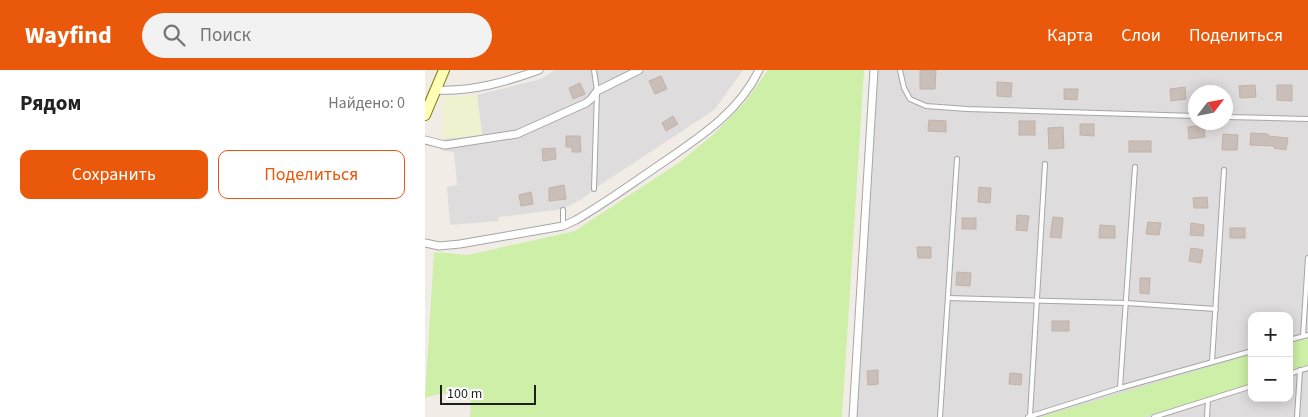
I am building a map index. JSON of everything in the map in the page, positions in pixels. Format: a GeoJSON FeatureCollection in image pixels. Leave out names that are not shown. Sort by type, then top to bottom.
{"type":"FeatureCollection","features":[{"type":"Feature","properties":{"kind":"main road"},"geometry":{"type":"LineString","coordinates":[[425,116],[444,70]]}},
{"type":"Feature","properties":{"kind":"street"},"geometry":{"type":"LineString","coordinates":[[436,90],[456,93],[539,70]]}},
{"type":"Feature","properties":{"kind":"street"},"geometry":{"type":"LineString","coordinates":[[425,140],[445,144],[517,134],[586,103],[591,100],[597,91],[639,70]]}},
{"type":"Feature","properties":{"kind":"street"},"geometry":{"type":"LineString","coordinates":[[425,244],[439,246],[460,244],[563,226],[582,217],[711,128],[740,101],[753,83],[759,70]]}},
{"type":"Feature","properties":{"kind":"street"},"geometry":{"type":"LineString","coordinates":[[853,417],[874,70]]}},
{"type":"Feature","properties":{"kind":"lane"},"geometry":{"type":"LineString","coordinates":[[594,70],[597,91],[594,189]]}},
{"type":"Feature","properties":{"kind":"lane"},"geometry":{"type":"LineString","coordinates":[[900,70],[904,88],[910,99],[926,106],[1188,116]]}},
{"type":"Feature","properties":{"kind":"lane"},"geometry":{"type":"LineString","coordinates":[[1233,117],[1308,119]]}},
{"type":"Feature","properties":{"kind":"lane"},"geometry":{"type":"LineString","coordinates":[[939,417],[957,159]]}},
{"type":"Feature","properties":{"kind":"lane"},"geometry":{"type":"LineString","coordinates":[[1045,164],[1029,417],[1120,388],[1248,352]]}},
{"type":"Feature","properties":{"kind":"lane"},"geometry":{"type":"LineString","coordinates":[[1120,388],[1135,167]]}},
{"type":"Feature","properties":{"kind":"lane"},"geometry":{"type":"LineString","coordinates":[[1212,362],[1224,170]]}},
{"type":"Feature","properties":{"kind":"lane"},"geometry":{"type":"LineString","coordinates":[[563,210],[563,226]]}},
{"type":"Feature","properties":{"kind":"lane"},"geometry":{"type":"LineString","coordinates":[[1293,339],[1306,336],[1308,258]]}},
{"type":"Feature","properties":{"kind":"lane"},"geometry":{"type":"LineString","coordinates":[[948,298],[1126,303],[1216,309]]}},
{"type":"Feature","properties":{"kind":"lane"},"geometry":{"type":"LineString","coordinates":[[1293,373],[1308,368]]}},
{"type":"Feature","properties":{"kind":"lane"},"geometry":{"type":"LineString","coordinates":[[1297,417],[1300,370]]}},
{"type":"Feature","properties":{"kind":"lane"},"geometry":{"type":"LineString","coordinates":[[1154,417],[1248,387]]}},
{"type":"Feature","properties":{"kind":"lane"},"geometry":{"type":"LineString","coordinates":[[1207,417],[1209,400]]}},
{"type":"Feature","properties":{"kind":"shaded area"},"geometry":{"type":"Polygon","coordinates":[[[555,70],[743,70],[714,110],[597,187],[582,199],[563,209],[499,217],[498,221],[450,225],[447,187],[457,185],[454,152],[440,150],[443,139],[482,135],[477,95],[541,79],[555,70]]]}},
{"type":"Feature","properties":{"kind":"shaded area"},"geometry":{"type":"Polygon","coordinates":[[[878,70],[1308,70],[1308,417],[856,417],[878,70]]]}},
{"type":"Feature","properties":{"kind":"green space"},"geometry":{"type":"Polygon","coordinates":[[[768,70],[864,70],[842,417],[470,417],[471,400],[448,394],[437,394],[425,398],[434,252],[468,255],[575,231],[680,162],[715,133],[745,102],[768,70]]]}},
{"type":"Feature","properties":{"kind":"green space"},"geometry":{"type":"Polygon","coordinates":[[[477,95],[482,135],[443,139],[443,96],[477,95]]]}},
{"type":"Feature","properties":{"kind":"green space"},"geometry":{"type":"Polygon","coordinates":[[[1308,337],[1308,366],[1293,371],[1293,357],[1293,342],[1308,337]]]}},
{"type":"Feature","properties":{"kind":"green space"},"geometry":{"type":"Polygon","coordinates":[[[1248,355],[1248,385],[1144,417],[1041,417],[1248,355]]]}},
{"type":"Feature","properties":{"kind":"building"},"geometry":{"type":"Polygon","coordinates":[[[920,70],[936,70],[935,89],[920,89],[920,70]]]}},
{"type":"Feature","properties":{"kind":"building"},"geometry":{"type":"Polygon","coordinates":[[[661,76],[667,89],[655,94],[649,81],[661,76]]]}},
{"type":"Feature","properties":{"kind":"building"},"geometry":{"type":"Polygon","coordinates":[[[997,82],[1012,83],[1011,97],[997,96],[997,82]]]}},
{"type":"Feature","properties":{"kind":"building"},"geometry":{"type":"Polygon","coordinates":[[[580,83],[585,94],[573,99],[569,88],[580,83]]]}},
{"type":"Feature","properties":{"kind":"building"},"geometry":{"type":"Polygon","coordinates":[[[1255,85],[1256,97],[1240,98],[1239,86],[1255,85]]]}},
{"type":"Feature","properties":{"kind":"building"},"geometry":{"type":"Polygon","coordinates":[[[1277,85],[1292,85],[1292,101],[1277,100],[1277,85]]]}},
{"type":"Feature","properties":{"kind":"building"},"geometry":{"type":"Polygon","coordinates":[[[1185,87],[1186,99],[1171,101],[1170,89],[1185,87]]]}},
{"type":"Feature","properties":{"kind":"building"},"geometry":{"type":"Polygon","coordinates":[[[1064,89],[1078,89],[1077,100],[1064,99],[1064,89]]]}},
{"type":"Feature","properties":{"kind":"building"},"geometry":{"type":"Polygon","coordinates":[[[673,116],[678,124],[666,131],[662,123],[673,116]]]}},
{"type":"Feature","properties":{"kind":"building"},"geometry":{"type":"Polygon","coordinates":[[[929,120],[946,121],[946,132],[928,131],[929,120]]]}},
{"type":"Feature","properties":{"kind":"building"},"geometry":{"type":"Polygon","coordinates":[[[1019,121],[1035,121],[1035,135],[1019,135],[1019,121]]]}},
{"type":"Feature","properties":{"kind":"building"},"geometry":{"type":"Polygon","coordinates":[[[1080,124],[1094,124],[1094,136],[1080,135],[1080,124]]]}},
{"type":"Feature","properties":{"kind":"building"},"geometry":{"type":"Polygon","coordinates":[[[1063,127],[1064,148],[1049,149],[1048,128],[1063,127]]]}},
{"type":"Feature","properties":{"kind":"building"},"geometry":{"type":"Polygon","coordinates":[[[1188,130],[1204,130],[1205,137],[1189,139],[1188,130]]]}},
{"type":"Feature","properties":{"kind":"building"},"geometry":{"type":"Polygon","coordinates":[[[1251,133],[1288,138],[1286,150],[1274,148],[1274,146],[1250,145],[1251,133]]]}},
{"type":"Feature","properties":{"kind":"building"},"geometry":{"type":"Polygon","coordinates":[[[1223,134],[1238,135],[1237,150],[1222,150],[1223,134]]]}},
{"type":"Feature","properties":{"kind":"building"},"geometry":{"type":"Polygon","coordinates":[[[566,136],[580,136],[581,152],[572,152],[572,147],[566,147],[566,136]]]}},
{"type":"Feature","properties":{"kind":"building"},"geometry":{"type":"Polygon","coordinates":[[[1129,141],[1151,141],[1151,152],[1129,152],[1129,141]]]}},
{"type":"Feature","properties":{"kind":"building"},"geometry":{"type":"Polygon","coordinates":[[[555,148],[556,159],[543,161],[542,149],[555,148]]]}},
{"type":"Feature","properties":{"kind":"building"},"geometry":{"type":"Polygon","coordinates":[[[564,185],[566,199],[549,201],[549,188],[564,185]]]}},
{"type":"Feature","properties":{"kind":"building"},"geometry":{"type":"Polygon","coordinates":[[[979,187],[991,188],[990,203],[978,202],[979,187]]]}},
{"type":"Feature","properties":{"kind":"building"},"geometry":{"type":"Polygon","coordinates":[[[531,192],[533,204],[521,206],[519,195],[531,192]]]}},
{"type":"Feature","properties":{"kind":"building"},"geometry":{"type":"Polygon","coordinates":[[[1207,197],[1208,208],[1194,208],[1193,198],[1207,197]]]}},
{"type":"Feature","properties":{"kind":"building"},"geometry":{"type":"Polygon","coordinates":[[[1017,215],[1029,216],[1027,231],[1016,230],[1017,215]]]}},
{"type":"Feature","properties":{"kind":"building"},"geometry":{"type":"Polygon","coordinates":[[[1053,217],[1063,218],[1061,238],[1050,237],[1053,217]]]}},
{"type":"Feature","properties":{"kind":"building"},"geometry":{"type":"Polygon","coordinates":[[[962,218],[976,218],[976,229],[962,229],[962,218]]]}},
{"type":"Feature","properties":{"kind":"building"},"geometry":{"type":"Polygon","coordinates":[[[1148,222],[1161,223],[1159,235],[1146,234],[1148,222]]]}},
{"type":"Feature","properties":{"kind":"building"},"geometry":{"type":"Polygon","coordinates":[[[1191,223],[1204,225],[1203,236],[1190,235],[1191,223]]]}},
{"type":"Feature","properties":{"kind":"building"},"geometry":{"type":"Polygon","coordinates":[[[1100,225],[1115,226],[1115,238],[1099,238],[1100,225]]]}},
{"type":"Feature","properties":{"kind":"building"},"geometry":{"type":"Polygon","coordinates":[[[1230,228],[1245,228],[1245,238],[1230,238],[1230,228]]]}},
{"type":"Feature","properties":{"kind":"building"},"geometry":{"type":"Polygon","coordinates":[[[917,247],[931,247],[931,258],[918,258],[917,247]]]}},
{"type":"Feature","properties":{"kind":"building"},"geometry":{"type":"Polygon","coordinates":[[[1191,248],[1203,250],[1201,263],[1189,261],[1191,248]]]}},
{"type":"Feature","properties":{"kind":"building"},"geometry":{"type":"Polygon","coordinates":[[[957,272],[971,273],[970,286],[956,285],[957,272]]]}},
{"type":"Feature","properties":{"kind":"building"},"geometry":{"type":"Polygon","coordinates":[[[1140,278],[1150,278],[1149,294],[1140,293],[1140,278]]]}},
{"type":"Feature","properties":{"kind":"building"},"geometry":{"type":"Polygon","coordinates":[[[1052,321],[1069,321],[1069,331],[1052,331],[1052,321]]]}},
{"type":"Feature","properties":{"kind":"building"},"geometry":{"type":"Polygon","coordinates":[[[878,370],[878,384],[868,385],[867,371],[878,370]]]}},
{"type":"Feature","properties":{"kind":"building"},"geometry":{"type":"Polygon","coordinates":[[[1010,373],[1022,374],[1021,385],[1009,384],[1010,373]]]}}]}
